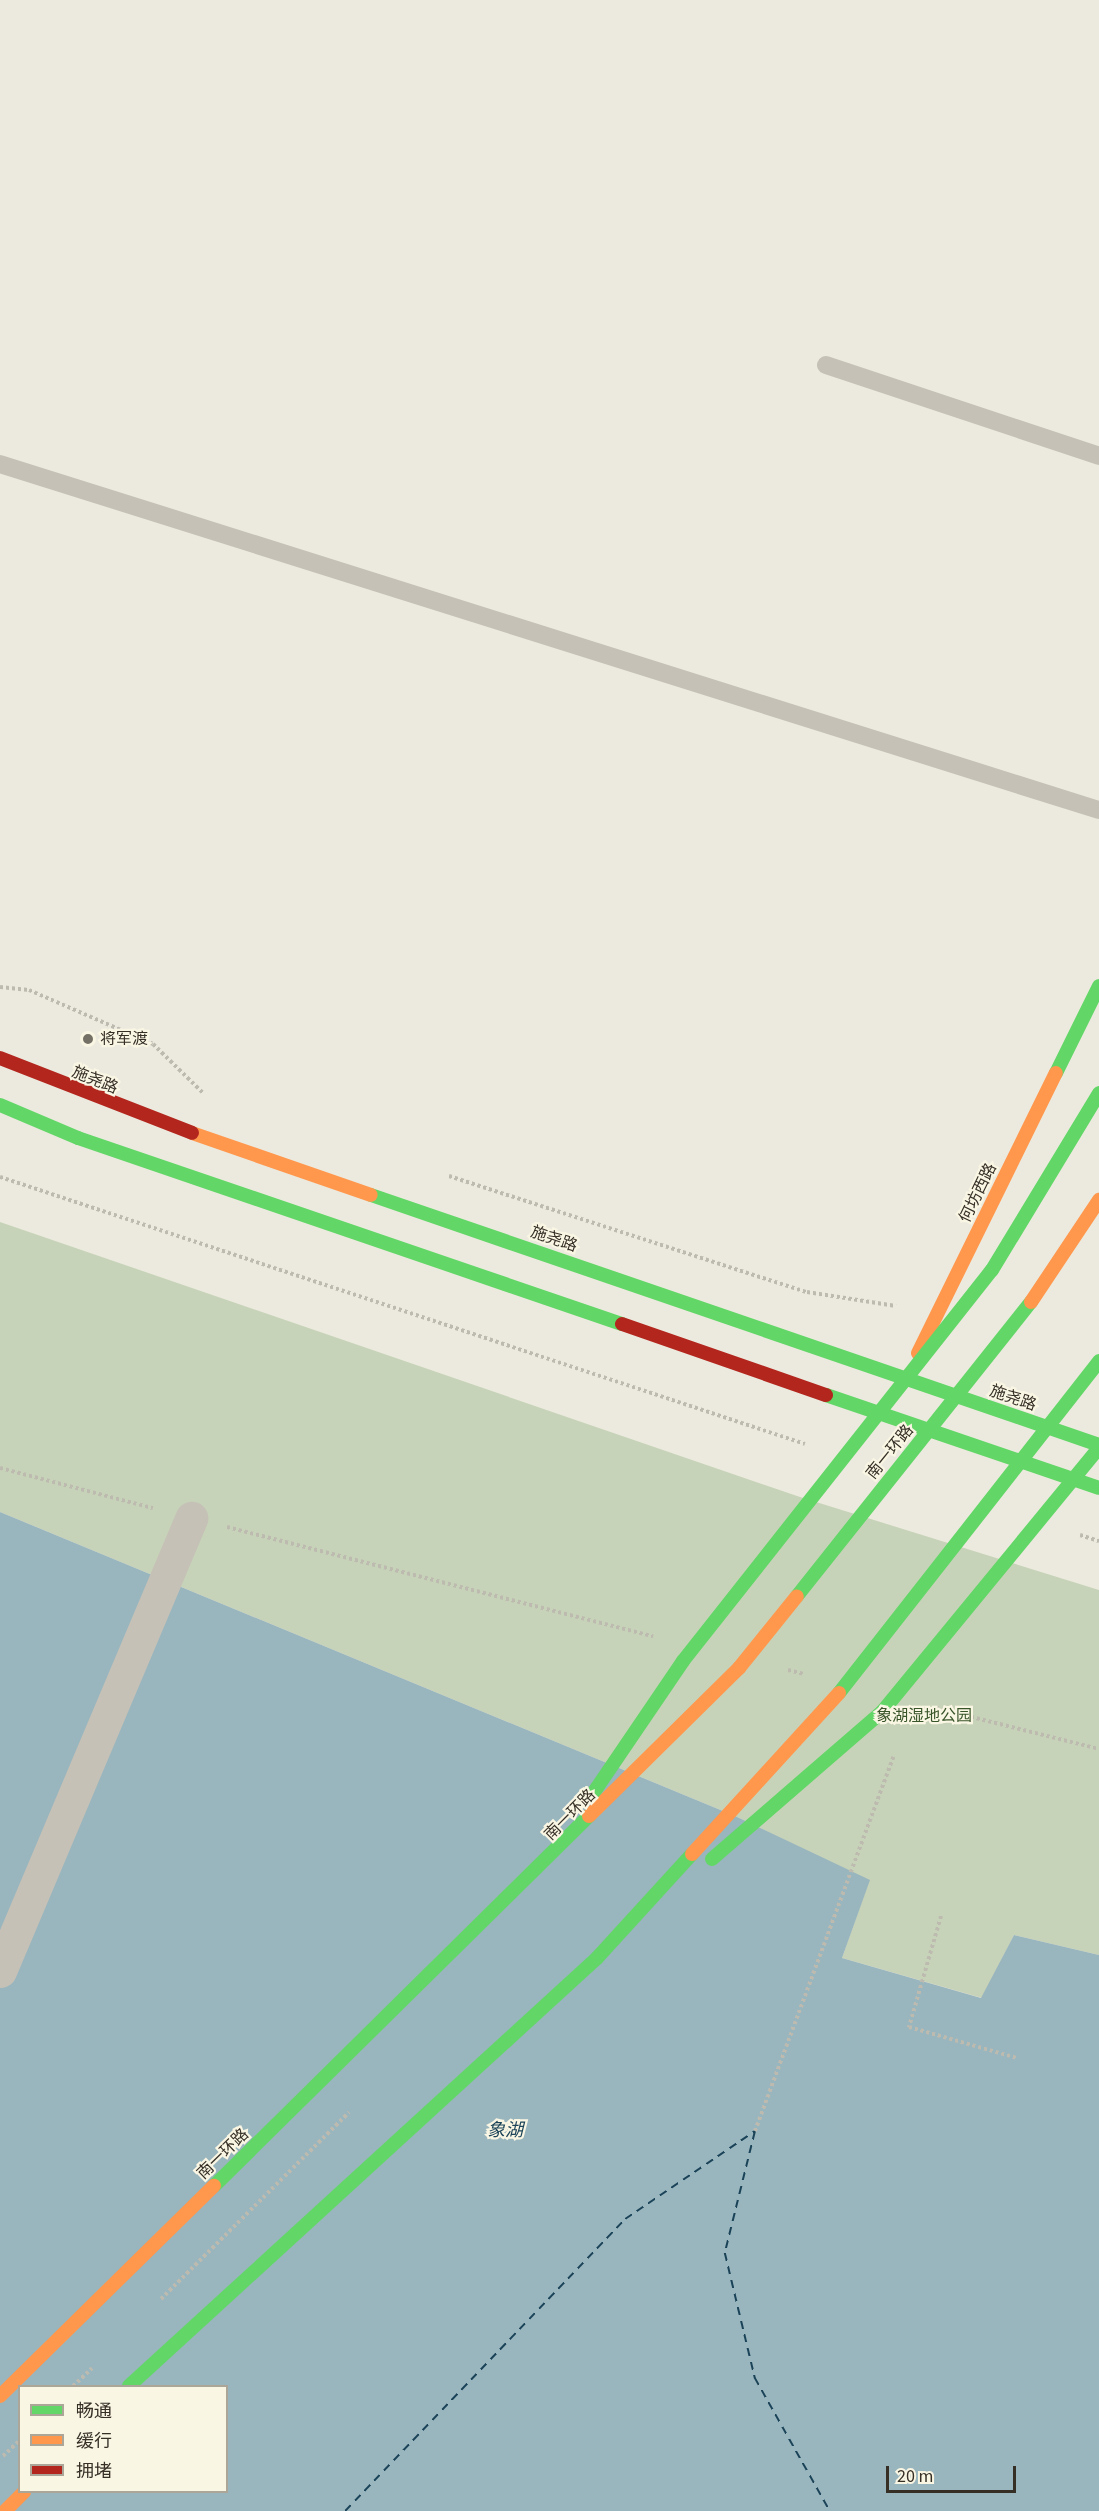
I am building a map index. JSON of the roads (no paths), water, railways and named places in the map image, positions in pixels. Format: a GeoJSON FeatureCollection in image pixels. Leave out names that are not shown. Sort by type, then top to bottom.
{"type":"FeatureCollection","features":[{"type":"Feature","properties":{"kind":"main road","name":"何坊西路"},"geometry":{"type":"LineString","coordinates":[[887,1415],[1099,986]]}},
{"type":"Feature","properties":{"kind":"main road","name":"施尧路"},"geometry":{"type":"LineString","coordinates":[[0,1058],[111,1105],[906,1378],[1099,1447]]}},
{"type":"Feature","properties":{"kind":"main road"},"geometry":{"type":"LineString","coordinates":[[545,1863],[683,1661],[992,1270],[1099,1093]]}},
{"type":"Feature","properties":{"kind":"main road"},"geometry":{"type":"LineString","coordinates":[[0,1105],[78,1138],[1099,1488]]}},
{"type":"Feature","properties":{"kind":"main road","name":"南一环路"},"geometry":{"type":"LineString","coordinates":[[0,2396],[545,1863],[739,1668],[1042,1288],[1099,1200]]}},
{"type":"Feature","properties":{"kind":"main road"},"geometry":{"type":"LineString","coordinates":[[597,1958],[832,1701],[1099,1361]]}},
{"type":"Feature","properties":{"kind":"main road"},"geometry":{"type":"LineString","coordinates":[[130,2385],[597,1958],[882,1712],[1099,1447]]}},
{"type":"Feature","properties":{"kind":"main road"},"geometry":{"type":"LineString","coordinates":[[5,2511],[23,2493]]}},
{"type":"Feature","properties":{"kind":"street"},"geometry":{"type":"LineString","coordinates":[[0,1971],[190,1518]]}},
{"type":"Feature","properties":{"kind":"lane"},"geometry":{"type":"LineString","coordinates":[[826,365],[1099,456]]}},
{"type":"Feature","properties":{"kind":"lane"},"geometry":{"type":"LineString","coordinates":[[0,464],[1099,810]]}},
{"type":"Feature","properties":{"kind":"water","name":"象湖"},"geometry":{"type":"Polygon","coordinates":[[[0,1512],[735,1816],[870,1880],[842,1958],[981,1998],[1014,1935],[1099,1955],[1099,2511],[0,2511],[0,1512]]]}},
{"type":"Feature","properties":{"kind":"place","name":"将军渡"},"geometry":{"type":"Point","coordinates":[88,1039]}},
{"type":"Feature","properties":{"kind":"park label","name":"象湖湿地公园"},"geometry":{"type":"Point","coordinates":[924,1716]}}]}
